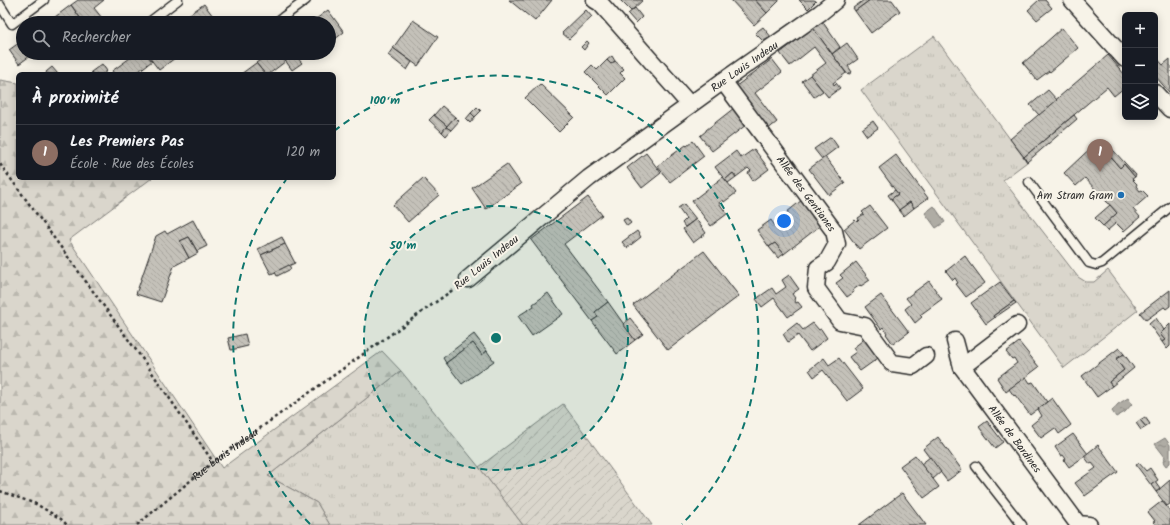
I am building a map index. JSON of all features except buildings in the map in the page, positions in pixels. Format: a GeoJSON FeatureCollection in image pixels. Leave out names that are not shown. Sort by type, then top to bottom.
{"type":"FeatureCollection","features":[{"type":"Feature","properties":{"kind":"street"},"geometry":{"type":"LineString","coordinates":[[595,0],[690,105]]}},
{"type":"Feature","properties":{"kind":"street","name":"Rue Louis Indeau"},"geometry":{"type":"LineString","coordinates":[[468,279],[589,178],[836,0]]}},
{"type":"Feature","properties":{"kind":"street"},"geometry":{"type":"LineString","coordinates":[[1072,0],[1122,56]]}},
{"type":"Feature","properties":{"kind":"street","name":"Allée des Gentianes"},"geometry":{"type":"LineString","coordinates":[[723,81],[834,230],[837,244],[827,262],[818,268],[816,288],[840,321],[865,326],[892,363],[913,366],[926,356]]}},
{"type":"Feature","properties":{"kind":"street"},"geometry":{"type":"LineString","coordinates":[[1158,96],[1169,106]]}},
{"type":"Feature","properties":{"kind":"street"},"geometry":{"type":"LineString","coordinates":[[962,367],[1017,325]]}},
{"type":"Feature","properties":{"kind":"street","name":"Allée de Bardines"},"geometry":{"type":"LineString","coordinates":[[955,341],[962,367],[1078,524],[1089,525]]}},
{"type":"Feature","properties":{"kind":"lane"},"geometry":{"type":"LineString","coordinates":[[23,16],[44,0]]}},
{"type":"Feature","properties":{"kind":"lane"},"geometry":{"type":"LineString","coordinates":[[157,16],[178,0]]}},
{"type":"Feature","properties":{"kind":"lane"},"geometry":{"type":"LineString","coordinates":[[284,16],[306,0]]}},
{"type":"Feature","properties":{"kind":"lane"},"geometry":{"type":"LineString","coordinates":[[0,5],[12,24],[16,21]]}},
{"type":"Feature","properties":{"kind":"lane"},"geometry":{"type":"LineString","coordinates":[[1029,182],[1089,263],[1096,265],[1102,263],[1170,207]]}},
{"type":"Feature","properties":{"kind":"lane"},"geometry":{"type":"LineString","coordinates":[[976,466],[1022,525]]}},
{"type":"Feature","properties":{"kind":"path"},"geometry":{"type":"LineString","coordinates":[[0,164],[144,361],[213,462]]}},
{"type":"Feature","properties":{"kind":"path","name":"Rue Louis Indeau"},"geometry":{"type":"LineString","coordinates":[[137,525],[213,462],[468,279]]}},
{"type":"Feature","properties":{"kind":"path"},"geometry":{"type":"LineString","coordinates":[[0,491],[36,504],[67,525]]}},
{"type":"Feature","properties":{"kind":"green space"},"geometry":{"type":"Polygon","coordinates":[[[934,36],[1027,162],[1003,180],[1078,277],[1086,282],[1094,282],[1108,270],[1138,310],[1064,368],[861,90],[934,36]]]}},
{"type":"Feature","properties":{"kind":"green space"},"geometry":{"type":"Polygon","coordinates":[[[0,80],[16,83],[16,180],[149,180],[69,240],[222,468],[382,351],[401,371],[268,476],[317,503],[330,525],[0,525],[0,80]]]}},
{"type":"Feature","properties":{"kind":"green space"},"geometry":{"type":"Polygon","coordinates":[[[401,371],[479,467],[523,525],[330,525],[317,503],[268,476],[401,371]]]}},
{"type":"Feature","properties":{"kind":"green space"},"geometry":{"type":"Polygon","coordinates":[[[563,404],[652,525],[523,525],[479,467],[563,404]]]}},
{"type":"Feature","properties":{"kind":"water"},"geometry":{"type":"Polygon","coordinates":[[[934,206],[945,222],[936,228],[925,213],[934,206]]]}},
{"type":"Feature","properties":{"kind":"water"},"geometry":{"type":"Polygon","coordinates":[[[1128,398],[1132,404],[1125,412],[1116,417],[1112,411],[1118,404],[1128,398]]]}},
{"type":"Feature","properties":{"kind":"water"},"geometry":{"type":"Polygon","coordinates":[[[1165,438],[1170,445],[1170,463],[1166,466],[1163,462],[1165,457],[1155,444],[1165,438]]]}},
{"type":"Feature","properties":{"kind":"place","name":"Les Premiers Pas"},"geometry":{"type":"Point","coordinates":[1100,172]}},
{"type":"Feature","properties":{"kind":"place","name":"Am Stram Gram"},"geometry":{"type":"Point","coordinates":[1121,195]}}]}
